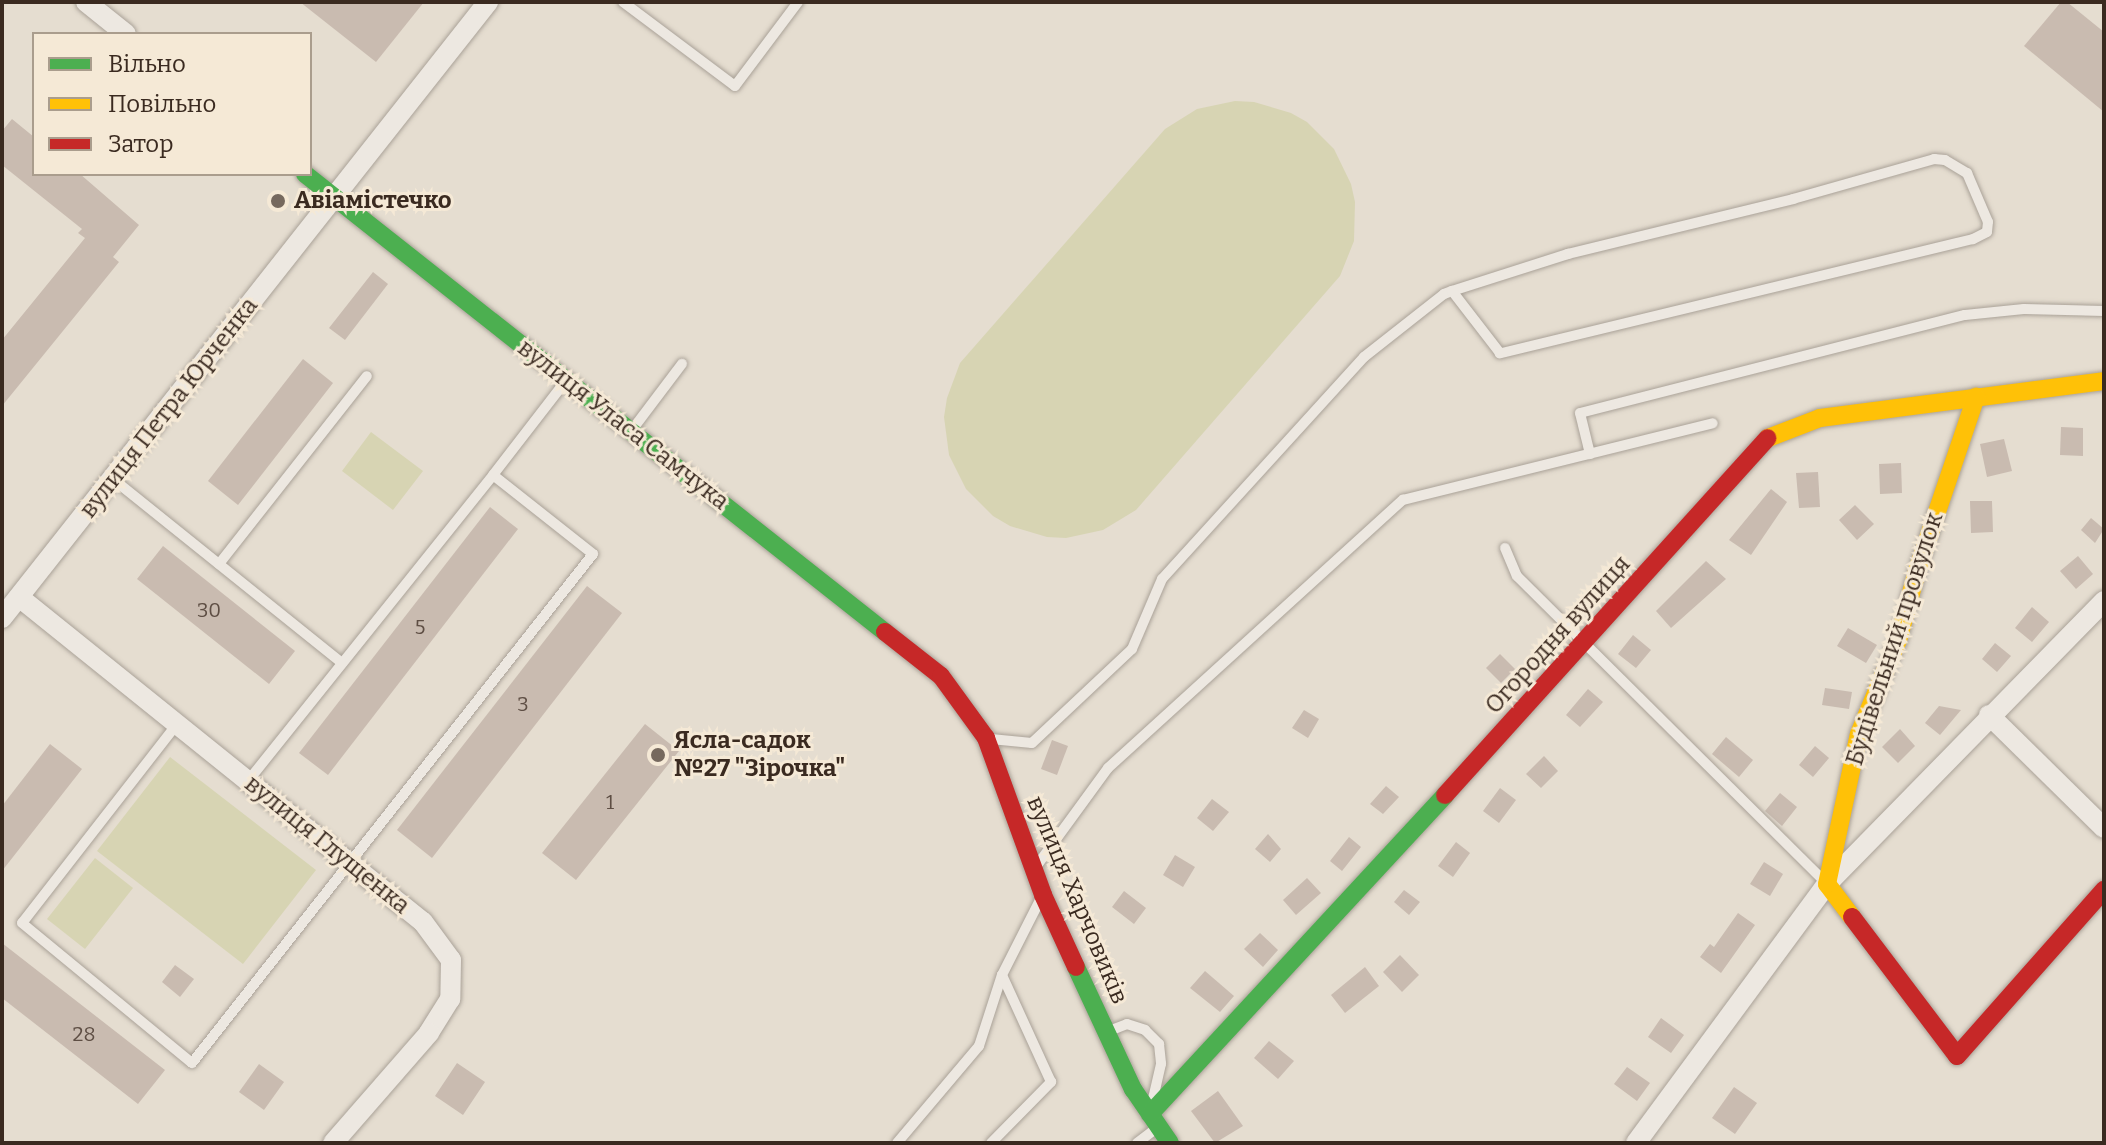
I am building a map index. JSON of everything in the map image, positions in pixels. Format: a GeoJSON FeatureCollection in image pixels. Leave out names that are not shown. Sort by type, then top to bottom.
{"type":"FeatureCollection","features":[{"type":"Feature","properties":{"kind":"street"},"geometry":{"type":"LineString","coordinates":[[86,2],[124,32]]}},
{"type":"Feature","properties":{"kind":"street","name":"вулиця Петра Юрченка"},"geometry":{"type":"LineString","coordinates":[[2,618],[488,2]]}},
{"type":"Feature","properties":{"kind":"street","name":"вулиця Уласа Самчука"},"geometry":{"type":"LineString","coordinates":[[308,176],[941,676]]}},
{"type":"Feature","properties":{"kind":"street","name":"Огородня вулиця"},"geometry":{"type":"LineString","coordinates":[[1154,1120],[1584,644],[1764,439],[1820,418],[2104,381]]}},
{"type":"Feature","properties":{"kind":"street","name":"Будівельний провулок"},"geometry":{"type":"LineString","coordinates":[[1827,884],[1859,734],[1898,640],[1918,568],[1976,397]]}},
{"type":"Feature","properties":{"kind":"street","name":"вулиця Глущенка"},"geometry":{"type":"LineString","coordinates":[[19,597],[423,922],[451,960],[450,999],[429,1033],[333,1143]]}},
{"type":"Feature","properties":{"kind":"street","name":"Будівельний провулок"},"geometry":{"type":"LineString","coordinates":[[1636,1143],[1827,884],[1989,715],[2100,613]]}},
{"type":"Feature","properties":{"kind":"street","name":"вулиця Харчовиків"},"geometry":{"type":"LineString","coordinates":[[941,676],[986,738],[1043,895],[1133,1089],[1170,1143]]}},
{"type":"Feature","properties":{"kind":"street"},"geometry":{"type":"LineString","coordinates":[[1989,715],[2104,828]]}},
{"type":"Feature","properties":{"kind":"street"},"geometry":{"type":"LineString","coordinates":[[1827,884],[1957,1056],[2104,890]]}},
{"type":"Feature","properties":{"kind":"lane"},"geometry":{"type":"LineString","coordinates":[[623,2],[735,86],[798,2]]}},
{"type":"Feature","properties":{"kind":"lane"},"geometry":{"type":"LineString","coordinates":[[986,738],[1032,743],[1065,714],[1132,649],[1162,579],[1252,478],[1364,357],[1444,294],[1452,291],[1568,254],[1793,199],[1934,159],[1945,160],[1967,173],[1988,222],[1987,232],[1973,239],[1500,353],[1452,291]]}},
{"type":"Feature","properties":{"kind":"lane"},"geometry":{"type":"LineString","coordinates":[[1590,454],[1580,413],[1965,315],[2024,309],[2104,311]]}},
{"type":"Feature","properties":{"kind":"lane"},"geometry":{"type":"LineString","coordinates":[[631,431],[682,364]]}},
{"type":"Feature","properties":{"kind":"lane"},"geometry":{"type":"LineString","coordinates":[[219,564],[367,376]]}},
{"type":"Feature","properties":{"kind":"lane"},"geometry":{"type":"LineString","coordinates":[[248,781],[566,380]]}},
{"type":"Feature","properties":{"kind":"lane"},"geometry":{"type":"LineString","coordinates":[[1034,868],[1108,768],[1403,500],[1713,423]]}},
{"type":"Feature","properties":{"kind":"lane"},"geometry":{"type":"LineString","coordinates":[[177,724],[22,923],[192,1063],[593,554],[493,475]]}},
{"type":"Feature","properties":{"kind":"lane"},"geometry":{"type":"LineString","coordinates":[[113,479],[342,663]]}},
{"type":"Feature","properties":{"kind":"lane"},"geometry":{"type":"LineString","coordinates":[[1505,548],[1517,576],[1827,884]]}},
{"type":"Feature","properties":{"kind":"lane"},"geometry":{"type":"LineString","coordinates":[[897,1143],[979,1046],[1002,975],[1043,895]]}},
{"type":"Feature","properties":{"kind":"lane"},"geometry":{"type":"LineString","coordinates":[[991,1143],[1051,1082],[1002,975]]}},
{"type":"Feature","properties":{"kind":"lane"},"geometry":{"type":"LineString","coordinates":[[1106,1032],[1127,1024],[1145,1030],[1159,1044],[1161,1064],[1154,1120],[1137,1143]]}},
{"type":"Feature","properties":{"kind":"shaded area"},"geometry":{"type":"Polygon","coordinates":[[[1235,101],[1254,102],[1291,113],[1307,122],[1334,149],[1351,184],[1355,202],[1354,241],[1340,276],[1136,510],[1103,530],[1066,538],[1047,537],[1010,526],[993,516],[966,489],[949,455],[944,417],[947,398],[960,363],[1165,129],[1197,109],[1235,101]]]}},
{"type":"Feature","properties":{"kind":"shaded area"},"geometry":{"type":"Polygon","coordinates":[[[371,432],[423,471],[393,510],[342,471],[371,432]]]}},
{"type":"Feature","properties":{"kind":"shaded area"},"geometry":{"type":"Polygon","coordinates":[[[170,757],[316,870],[243,964],[97,851],[170,757]]]}},
{"type":"Feature","properties":{"kind":"shaded area"},"geometry":{"type":"Polygon","coordinates":[[[95,858],[133,888],[85,949],[47,919],[95,858]]]}},
{"type":"Feature","properties":{"kind":"building"},"geometry":{"type":"Polygon","coordinates":[[[300,2],[424,2],[376,62],[300,2]]]}},
{"type":"Feature","properties":{"kind":"building"},"geometry":{"type":"Polygon","coordinates":[[[2061,2],[2067,2],[2104,32],[2104,112],[2024,46],[2061,2]]]}},
{"type":"Feature","properties":{"kind":"building"},"geometry":{"type":"Polygon","coordinates":[[[12,119],[32,135],[32,176],[82,176],[139,225],[113,257],[119,262],[2,406],[2,340],[85,238],[78,233],[82,229],[2,165],[2,131],[12,119]]]}},
{"type":"Feature","properties":{"kind":"building"},"geometry":{"type":"Polygon","coordinates":[[[373,272],[388,284],[345,340],[329,328],[373,272]]]}},
{"type":"Feature","properties":{"kind":"building"},"geometry":{"type":"Polygon","coordinates":[[[303,359],[333,383],[238,505],[208,481],[303,359]]]}},
{"type":"Feature","properties":{"kind":"building"},"geometry":{"type":"Polygon","coordinates":[[[2061,427],[2083,428],[2083,456],[2060,455],[2061,427]]]}},
{"type":"Feature","properties":{"kind":"building"},"geometry":{"type":"Polygon","coordinates":[[[2004,439],[2012,471],[1987,477],[1980,444],[2004,439]]]}},
{"type":"Feature","properties":{"kind":"building"},"geometry":{"type":"Polygon","coordinates":[[[1901,463],[1902,493],[1880,494],[1879,464],[1901,463]]]}},
{"type":"Feature","properties":{"kind":"building"},"geometry":{"type":"Polygon","coordinates":[[[1818,472],[1820,507],[1799,508],[1796,473],[1818,472]]]}},
{"type":"Feature","properties":{"kind":"building"},"geometry":{"type":"Polygon","coordinates":[[[1771,489],[1787,502],[1751,555],[1729,540],[1771,489]]]}},
{"type":"Feature","properties":{"kind":"building"},"geometry":{"type":"Polygon","coordinates":[[[1970,501],[1992,501],[1993,532],[1971,533],[1970,501]]]}},
{"type":"Feature","properties":{"kind":"building"},"geometry":{"type":"Polygon","coordinates":[[[1855,505],[1874,524],[1857,540],[1839,520],[1855,505]]]}},
{"type":"Feature","properties":{"kind":"building"},"geometry":{"type":"Polygon","coordinates":[[[490,507],[518,529],[328,775],[299,753],[490,507]]]}},
{"type":"Feature","properties":{"kind":"building"},"geometry":{"type":"Polygon","coordinates":[[[2091,518],[2104,529],[2095,543],[2081,530],[2091,518]]]}},
{"type":"Feature","properties":{"kind":"building"},"geometry":{"type":"Polygon","coordinates":[[[163,546],[295,651],[269,684],[137,579],[163,546]]]}},
{"type":"Feature","properties":{"kind":"building"},"geometry":{"type":"Polygon","coordinates":[[[2078,556],[2093,574],[2076,589],[2060,571],[2078,556]]]}},
{"type":"Feature","properties":{"kind":"building"},"geometry":{"type":"Polygon","coordinates":[[[1706,561],[1726,579],[1671,628],[1656,611],[1706,561]]]}},
{"type":"Feature","properties":{"kind":"building"},"geometry":{"type":"Polygon","coordinates":[[[587,586],[622,613],[432,858],[397,830],[587,586]]]}},
{"type":"Feature","properties":{"kind":"building"},"geometry":{"type":"Polygon","coordinates":[[[2032,607],[2049,622],[2032,642],[2015,628],[2032,607]]]}},
{"type":"Feature","properties":{"kind":"building"},"geometry":{"type":"Polygon","coordinates":[[[1848,628],[1877,645],[1866,663],[1837,646],[1848,628]]]}},
{"type":"Feature","properties":{"kind":"building"},"geometry":{"type":"Polygon","coordinates":[[[1633,635],[1651,650],[1636,668],[1618,654],[1633,635]]]}},
{"type":"Feature","properties":{"kind":"building"},"geometry":{"type":"Polygon","coordinates":[[[1995,643],[2011,656],[1997,672],[1982,659],[1995,643]]]}},
{"type":"Feature","properties":{"kind":"building"},"geometry":{"type":"Polygon","coordinates":[[[1500,654],[1515,669],[1501,683],[1486,668],[1500,654]]]}},
{"type":"Feature","properties":{"kind":"building"},"geometry":{"type":"Polygon","coordinates":[[[1825,688],[1852,692],[1849,709],[1822,705],[1825,688]]]}},
{"type":"Feature","properties":{"kind":"building"},"geometry":{"type":"Polygon","coordinates":[[[1588,689],[1603,702],[1580,727],[1566,715],[1588,689]]]}},
{"type":"Feature","properties":{"kind":"building"},"geometry":{"type":"Polygon","coordinates":[[[1939,706],[1961,710],[1940,735],[1925,723],[1939,706]]]}},
{"type":"Feature","properties":{"kind":"building"},"geometry":{"type":"Polygon","coordinates":[[[1304,710],[1319,719],[1308,738],[1292,728],[1304,710]]]}},
{"type":"Feature","properties":{"kind":"building"},"geometry":{"type":"Polygon","coordinates":[[[645,724],[679,751],[576,880],[542,853],[645,724]]]}},
{"type":"Feature","properties":{"kind":"building"},"geometry":{"type":"Polygon","coordinates":[[[1900,729],[1915,746],[1898,763],[1882,747],[1900,729]]]}},
{"type":"Feature","properties":{"kind":"building"},"geometry":{"type":"Polygon","coordinates":[[[1726,737],[1753,760],[1739,777],[1712,754],[1726,737]]]}},
{"type":"Feature","properties":{"kind":"building"},"geometry":{"type":"Polygon","coordinates":[[[1052,740],[1068,746],[1057,775],[1041,769],[1052,740]]]}},
{"type":"Feature","properties":{"kind":"building"},"geometry":{"type":"Polygon","coordinates":[[[50,744],[82,769],[2,871],[2,806],[50,744]]]}},
{"type":"Feature","properties":{"kind":"building"},"geometry":{"type":"Polygon","coordinates":[[[1815,746],[1829,758],[1813,777],[1799,765],[1815,746]]]}},
{"type":"Feature","properties":{"kind":"building"},"geometry":{"type":"Polygon","coordinates":[[[1544,756],[1558,771],[1541,788],[1526,774],[1544,756]]]}},
{"type":"Feature","properties":{"kind":"building"},"geometry":{"type":"Polygon","coordinates":[[[1386,786],[1399,797],[1383,814],[1370,804],[1386,786]]]}},
{"type":"Feature","properties":{"kind":"building"},"geometry":{"type":"Polygon","coordinates":[[[1500,788],[1516,800],[1499,823],[1483,811],[1500,788]]]}},
{"type":"Feature","properties":{"kind":"building"},"geometry":{"type":"Polygon","coordinates":[[[1780,793],[1797,807],[1782,826],[1765,811],[1780,793]]]}},
{"type":"Feature","properties":{"kind":"building"},"geometry":{"type":"Polygon","coordinates":[[[1212,799],[1229,812],[1213,831],[1197,818],[1212,799]]]}},
{"type":"Feature","properties":{"kind":"building"},"geometry":{"type":"Polygon","coordinates":[[[1268,834],[1281,849],[1270,862],[1255,849],[1268,834]]]}},
{"type":"Feature","properties":{"kind":"building"},"geometry":{"type":"Polygon","coordinates":[[[1349,837],[1361,847],[1342,871],[1330,861],[1349,837]]]}},
{"type":"Feature","properties":{"kind":"building"},"geometry":{"type":"Polygon","coordinates":[[[1456,842],[1470,853],[1453,877],[1438,866],[1456,842]]]}},
{"type":"Feature","properties":{"kind":"building"},"geometry":{"type":"Polygon","coordinates":[[[1175,855],[1195,867],[1183,887],[1163,875],[1175,855]]]}},
{"type":"Feature","properties":{"kind":"building"},"geometry":{"type":"Polygon","coordinates":[[[1764,862],[1783,874],[1770,896],[1750,884],[1764,862]]]}},
{"type":"Feature","properties":{"kind":"building"},"geometry":{"type":"Polygon","coordinates":[[[1307,878],[1321,893],[1296,915],[1283,900],[1307,878]]]}},
{"type":"Feature","properties":{"kind":"building"},"geometry":{"type":"Polygon","coordinates":[[[1404,890],[1420,902],[1409,915],[1394,902],[1404,890]]]}},
{"type":"Feature","properties":{"kind":"building"},"geometry":{"type":"Polygon","coordinates":[[[1124,891],[1146,908],[1134,924],[1112,907],[1124,891]]]}},
{"type":"Feature","properties":{"kind":"building"},"geometry":{"type":"Polygon","coordinates":[[[1738,913],[1755,925],[1721,973],[1700,957],[1710,944],[1714,947],[1738,913]]]}},
{"type":"Feature","properties":{"kind":"building"},"geometry":{"type":"Polygon","coordinates":[[[1260,933],[1278,950],[1263,967],[1244,949],[1260,933]]]}},
{"type":"Feature","properties":{"kind":"building"},"geometry":{"type":"Polygon","coordinates":[[[2,943],[165,1070],[138,1104],[2,998],[2,943]]]}},
{"type":"Feature","properties":{"kind":"building"},"geometry":{"type":"Polygon","coordinates":[[[1400,955],[1419,975],[1402,992],[1383,972],[1400,955]]]}},
{"type":"Feature","properties":{"kind":"building"},"geometry":{"type":"Polygon","coordinates":[[[175,965],[194,979],[180,997],[162,982],[175,965]]]}},
{"type":"Feature","properties":{"kind":"building"},"geometry":{"type":"Polygon","coordinates":[[[1365,967],[1379,986],[1345,1013],[1331,995],[1365,967]]]}},
{"type":"Feature","properties":{"kind":"building"},"geometry":{"type":"Polygon","coordinates":[[[1205,971],[1234,996],[1220,1012],[1190,988],[1205,971]]]}},
{"type":"Feature","properties":{"kind":"building"},"geometry":{"type":"Polygon","coordinates":[[[1661,1018],[1684,1035],[1671,1053],[1648,1037],[1661,1018]]]}},
{"type":"Feature","properties":{"kind":"building"},"geometry":{"type":"Polygon","coordinates":[[[1269,1041],[1294,1061],[1278,1079],[1254,1058],[1269,1041]]]}},
{"type":"Feature","properties":{"kind":"building"},"geometry":{"type":"Polygon","coordinates":[[[457,1063],[485,1082],[463,1115],[435,1096],[457,1063]]]}},
{"type":"Feature","properties":{"kind":"building"},"geometry":{"type":"Polygon","coordinates":[[[259,1064],[284,1082],[264,1110],[239,1092],[259,1064]]]}},
{"type":"Feature","properties":{"kind":"building"},"geometry":{"type":"Polygon","coordinates":[[[1627,1067],[1650,1083],[1637,1101],[1614,1084],[1627,1067]]]}},
{"type":"Feature","properties":{"kind":"building"},"geometry":{"type":"Polygon","coordinates":[[[1734,1087],[1757,1103],[1735,1134],[1712,1118],[1734,1087]]]}},
{"type":"Feature","properties":{"kind":"building"},"geometry":{"type":"Polygon","coordinates":[[[1218,1091],[1243,1126],[1215,1143],[1191,1111],[1218,1091]]]}},
{"type":"Feature","properties":{"kind":"traffic: fast"},"geometry":{"type":"LineString","coordinates":[[308,176],[885,632]]}},
{"type":"Feature","properties":{"kind":"traffic: fast"},"geometry":{"type":"LineString","coordinates":[[1150,1114],[1445,795]]}},
{"type":"Feature","properties":{"kind":"traffic: fast"},"geometry":{"type":"LineString","coordinates":[[1076,967],[1133,1089],[1170,1143]]}},
{"type":"Feature","properties":{"kind":"traffic: slow"},"geometry":{"type":"LineString","coordinates":[[1768,438],[1820,418],[2104,381]]}},
{"type":"Feature","properties":{"kind":"traffic: slow"},"geometry":{"type":"LineString","coordinates":[[1852,917],[1827,884],[1859,734],[1898,640],[1918,568],[1976,397]]}},
{"type":"Feature","properties":{"kind":"traffic: jam"},"geometry":{"type":"LineString","coordinates":[[1445,795],[1768,438]]}},
{"type":"Feature","properties":{"kind":"traffic: jam"},"geometry":{"type":"LineString","coordinates":[[885,632],[941,676],[986,738],[1043,895],[1076,967]]}},
{"type":"Feature","properties":{"kind":"traffic: jam"},"geometry":{"type":"LineString","coordinates":[[1852,917],[1957,1056],[2104,890]]}},
{"type":"Feature","properties":{"kind":"place","name":"Авіамістечко"},"geometry":{"type":"Point","coordinates":[278,201]}},
{"type":"Feature","properties":{"kind":"place","name":"Ясла-садок №27 \"Зірочка\""},"geometry":{"type":"Point","coordinates":[658,755]}}]}
